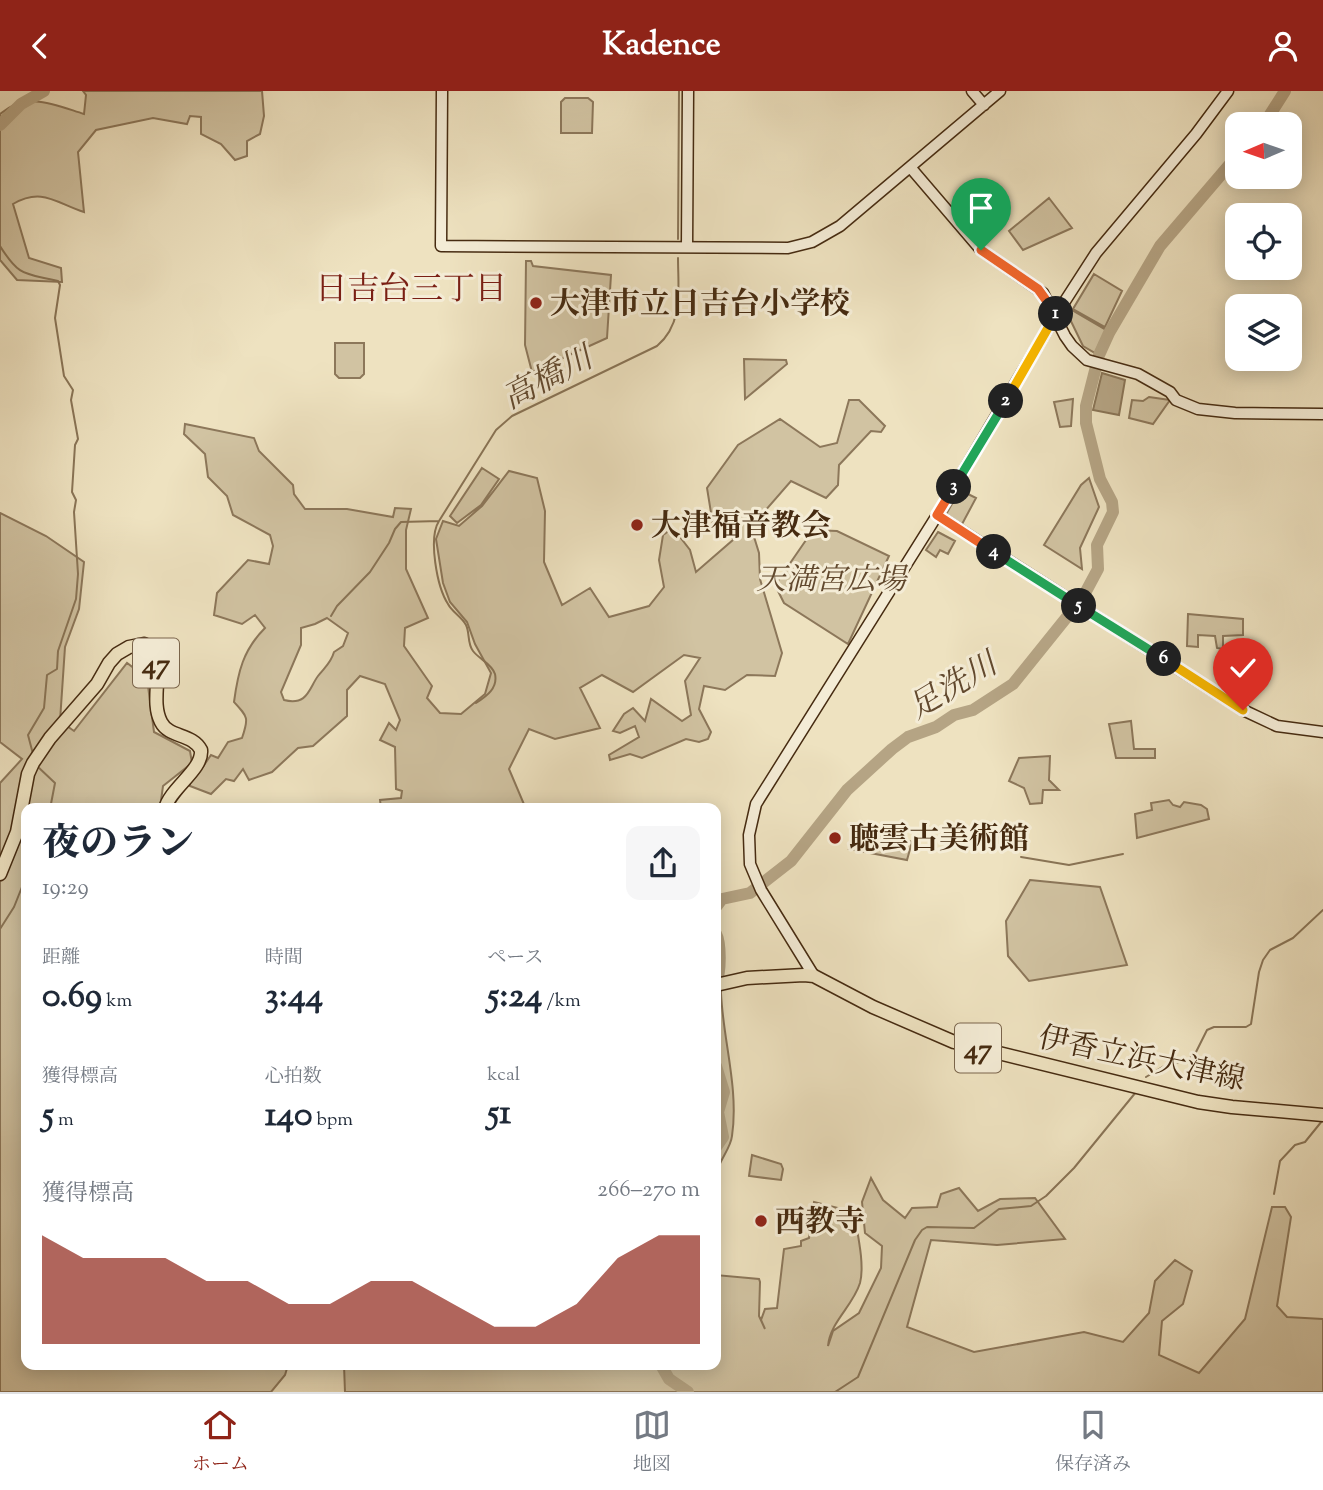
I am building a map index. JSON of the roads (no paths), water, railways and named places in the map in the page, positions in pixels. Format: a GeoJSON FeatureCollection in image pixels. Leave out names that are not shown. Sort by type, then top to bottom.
{"type":"FeatureCollection","features":[{"type":"Feature","properties":{"kind":"main road","name":"47"},"geometry":{"type":"LineString","coordinates":[[22,803],[28,773],[35,759],[97,684],[117,654],[129,647],[144,644],[150,647],[156,659],[155,695],[161,724],[171,733],[191,739],[198,745],[201,755],[199,762],[166,803]]}},
{"type":"Feature","properties":{"kind":"main road","name":"47"},"geometry":{"type":"LineString","coordinates":[[0,874],[16,832],[21,807]]}},
{"type":"Feature","properties":{"kind":"main road","name":"伊香立浜大津線"},"geometry":{"type":"LineString","coordinates":[[721,984],[747,978],[814,976],[873,1007],[954,1042],[1232,1107],[1323,1115]]}},
{"type":"Feature","properties":{"kind":"street"},"geometry":{"type":"LineString","coordinates":[[442,91],[441,246],[788,248],[812,242],[840,226],[1000,91]]}},
{"type":"Feature","properties":{"kind":"street"},"geometry":{"type":"LineString","coordinates":[[687,247],[688,91]]}},
{"type":"Feature","properties":{"kind":"street"},"geometry":{"type":"LineString","coordinates":[[972,91],[984,104]]}},
{"type":"Feature","properties":{"kind":"street"},"geometry":{"type":"LineString","coordinates":[[814,976],[761,890],[750,864],[748,849],[756,804],[937,515],[1096,253],[1196,134],[1228,91]]}},
{"type":"Feature","properties":{"kind":"street"},"geometry":{"type":"LineString","coordinates":[[910,167],[981,250],[1038,289],[1056,315],[1072,346],[1096,363],[1139,374],[1170,392],[1176,400],[1204,411],[1323,414]]}},
{"type":"Feature","properties":{"kind":"street"},"geometry":{"type":"LineString","coordinates":[[937,515],[1264,721],[1290,729],[1323,732]]}},
{"type":"Feature","properties":{"kind":"waterway"},"geometry":{"type":"LineString","coordinates":[[0,125],[21,104],[44,91]]}},
{"type":"Feature","properties":{"kind":"waterway","name":"高橋川"},"geometry":{"type":"LineString","coordinates":[[678,239],[679,91]]}},
{"type":"Feature","properties":{"kind":"waterway","name":"足洗川"},"geometry":{"type":"LineString","coordinates":[[1272,112],[1285,91]]}},
{"type":"Feature","properties":{"kind":"waterway","name":"足洗川"},"geometry":{"type":"LineString","coordinates":[[721,900],[750,893],[791,861],[847,790],[908,737],[936,727],[954,715],[973,710],[1013,684],[1083,597],[1098,569],[1097,545],[1113,512],[1112,502],[1100,479],[1086,423],[1086,406],[1099,355],[1160,246],[1225,170]]}},
{"type":"Feature","properties":{"kind":"waterway"},"geometry":{"type":"LineString","coordinates":[[0,246],[13,264],[24,273],[58,281],[60,285],[55,318],[64,376],[73,390],[71,400],[78,439],[75,445],[72,492],[76,500],[76,599],[58,651],[57,669],[47,675],[44,708],[28,735],[33,754]]}},
{"type":"Feature","properties":{"kind":"waterway","name":"高橋川"},"geometry":{"type":"LineString","coordinates":[[331,616],[337,606],[370,572],[401,522],[439,521],[496,430],[512,416],[657,346],[666,337],[672,327],[678,305],[678,258]]}},
{"type":"Feature","properties":{"kind":"waterway"},"geometry":{"type":"LineString","coordinates":[[439,521],[434,550],[437,575],[444,596],[466,625],[473,651],[495,674],[493,687],[476,703]]}},
{"type":"Feature","properties":{"kind":"waterway"},"geometry":{"type":"LineString","coordinates":[[37,766],[55,783],[51,803]]}},
{"type":"Feature","properties":{"kind":"waterway"},"geometry":{"type":"LineString","coordinates":[[1021,857],[1069,865],[1123,854]]}},
{"type":"Feature","properties":{"kind":"waterway"},"geometry":{"type":"LineString","coordinates":[[0,929],[21,890]]}},
{"type":"Feature","properties":{"kind":"waterway"},"geometry":{"type":"LineString","coordinates":[[1146,1077],[1164,1066],[1188,1060],[1196,1052],[1207,1030],[1214,1027],[1246,1027],[1251,1024],[1263,960],[1270,950],[1293,938],[1323,910]]}},
{"type":"Feature","properties":{"kind":"waterway","name":"足洗川"},"geometry":{"type":"LineString","coordinates":[[721,1082],[724,1092],[721,1102]]}},
{"type":"Feature","properties":{"kind":"waterway"},"geometry":{"type":"LineString","coordinates":[[835,1392],[858,1377],[915,1240],[922,1230],[927,1227],[974,1228],[999,1209],[1031,1206],[1046,1196],[1074,1168],[1136,1092]]}},
{"type":"Feature","properties":{"kind":"waterway"},"geometry":{"type":"LineString","coordinates":[[1274,1194],[1280,1161],[1295,1145],[1305,1142],[1322,1121]]}},
{"type":"Feature","properties":{"kind":"waterway","name":"足洗川"},"geometry":{"type":"LineString","coordinates":[[721,1127],[721,1140]]}},
{"type":"Feature","properties":{"kind":"waterway","name":"足洗川"},"geometry":{"type":"LineString","coordinates":[[664,1370],[669,1379],[688,1392]]}},
{"type":"Feature","properties":{"kind":"place","name":"大津市立日吉台小学校"},"geometry":{"type":"Point","coordinates":[536,303]}},
{"type":"Feature","properties":{"kind":"place","name":"大津福音教会"},"geometry":{"type":"Point","coordinates":[637,525]}},
{"type":"Feature","properties":{"kind":"place","name":"聴雲古美術館"},"geometry":{"type":"Point","coordinates":[835,838]}},
{"type":"Feature","properties":{"kind":"place","name":"西教寺"},"geometry":{"type":"Point","coordinates":[761,1221]}},
{"type":"Feature","properties":{"kind":"district","name":"日吉台三丁目"},"geometry":{"type":"Point","coordinates":[411,288]}},
{"type":"Feature","properties":{"kind":"park label","name":"天満宮広場"},"geometry":{"type":"Point","coordinates":[831,579]}}]}
